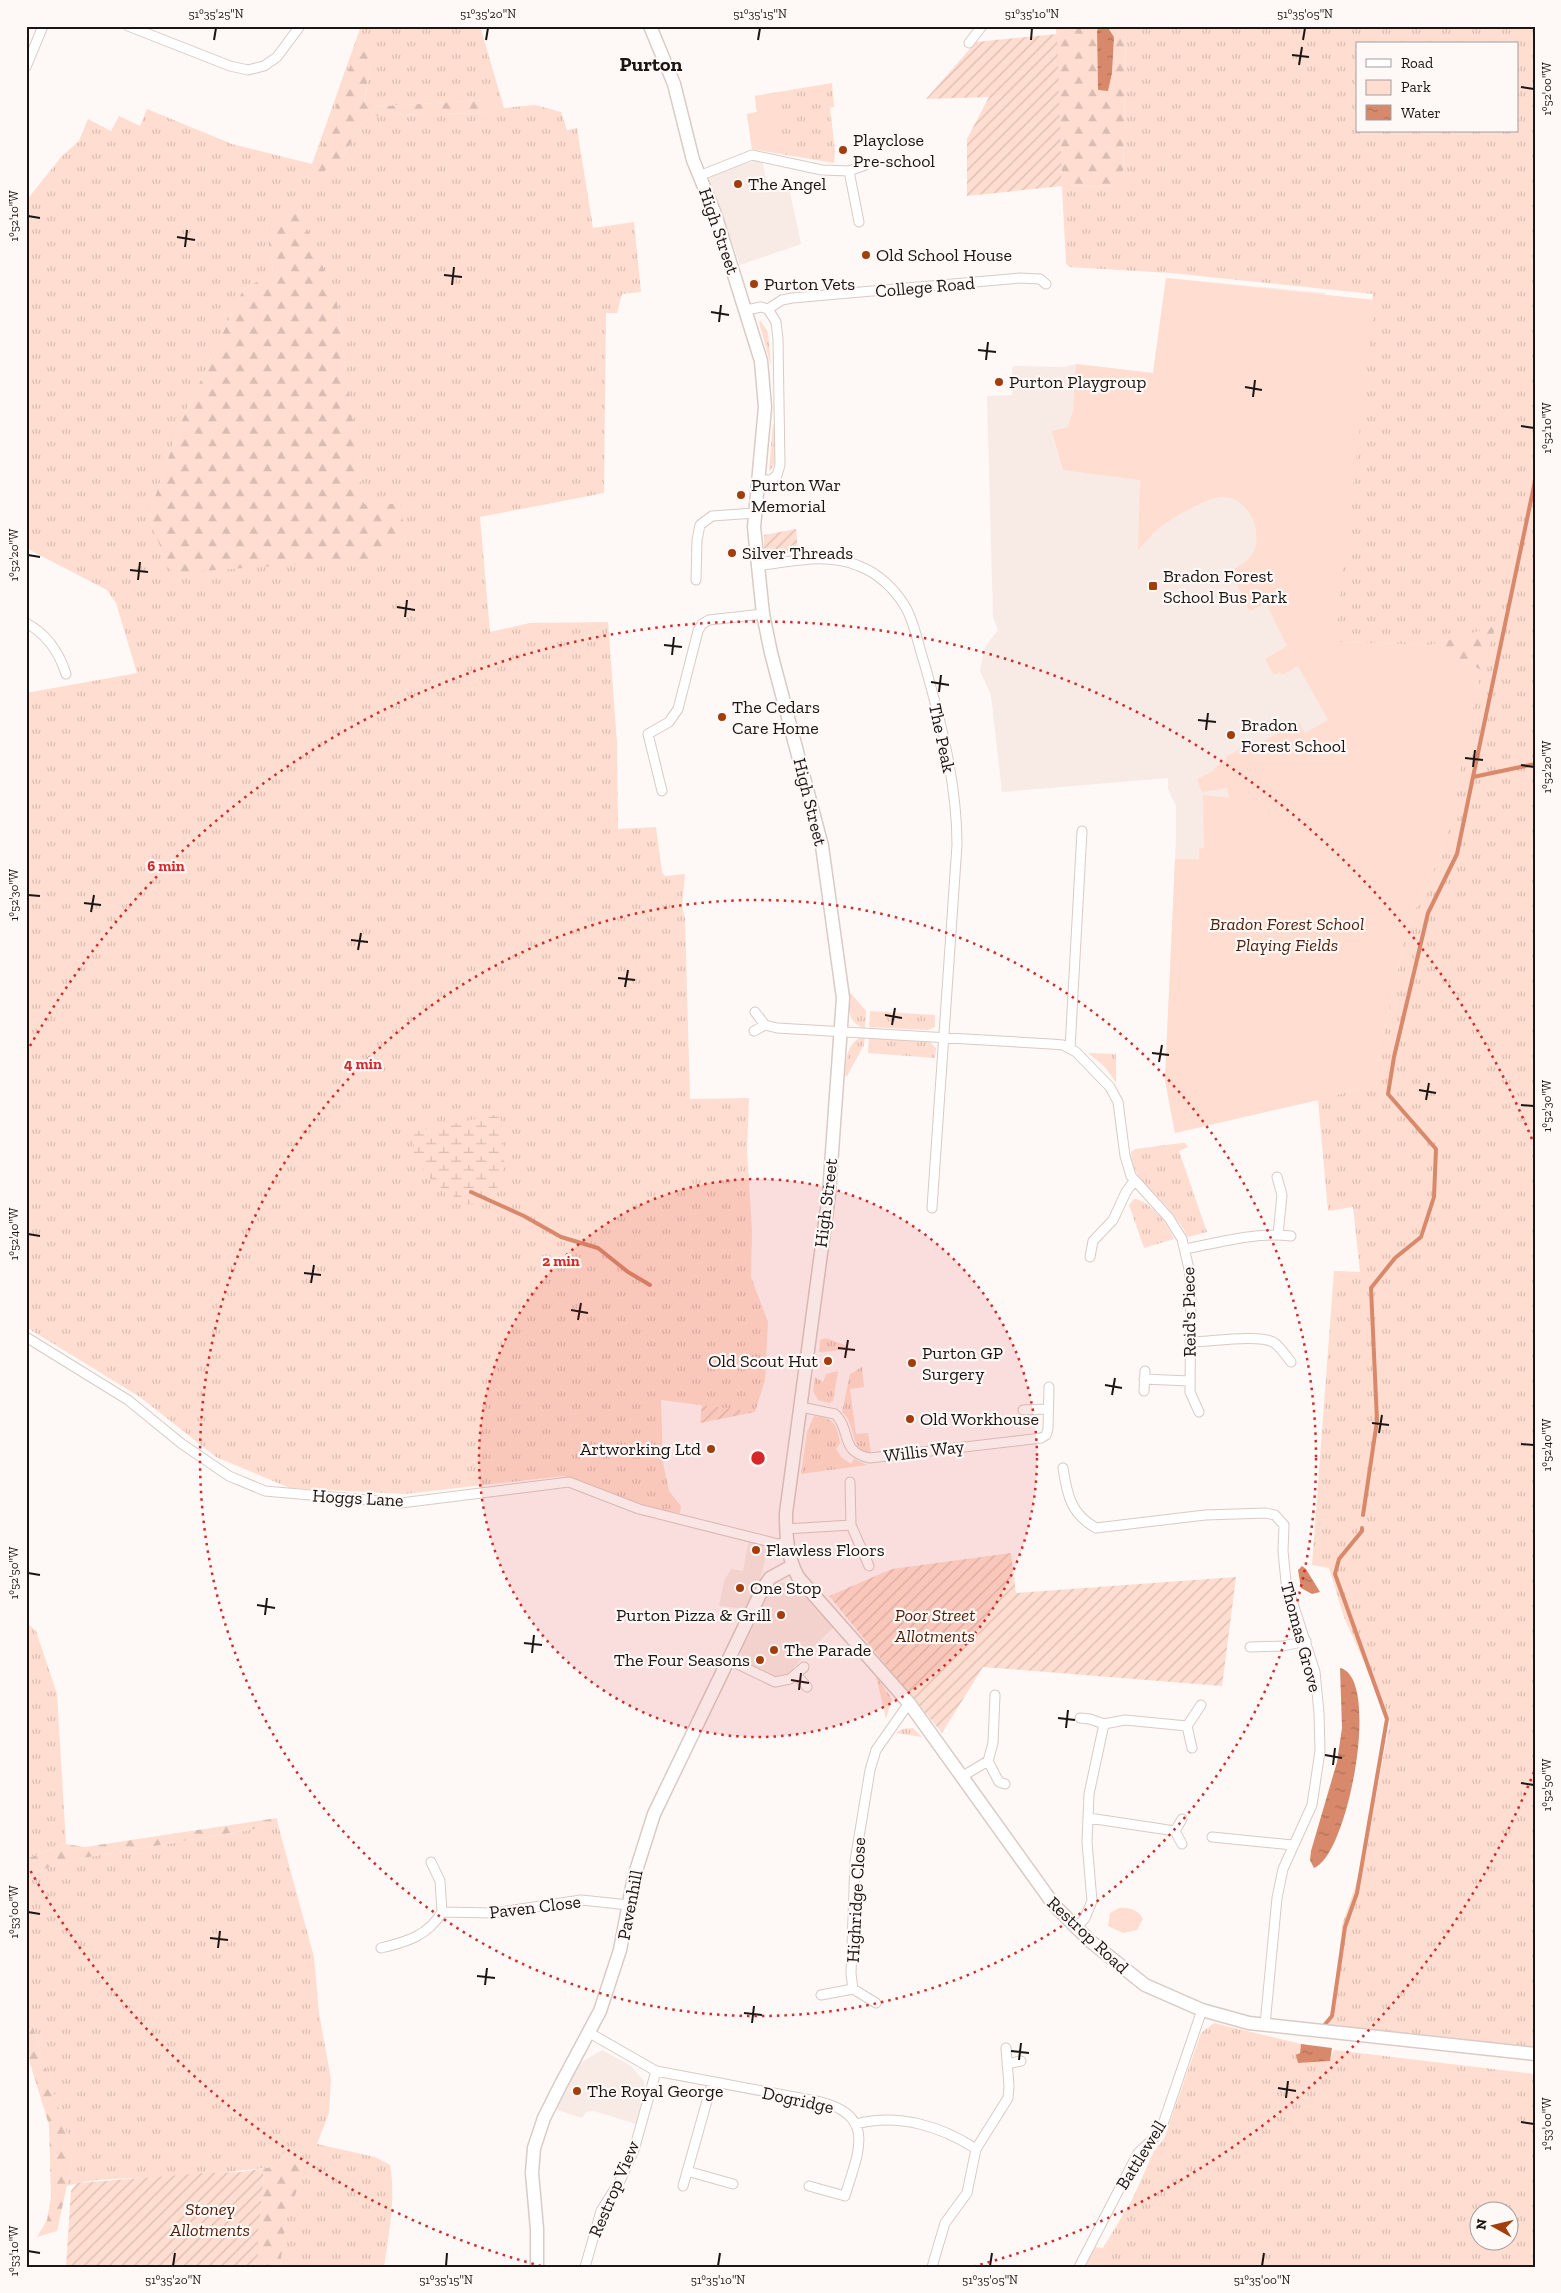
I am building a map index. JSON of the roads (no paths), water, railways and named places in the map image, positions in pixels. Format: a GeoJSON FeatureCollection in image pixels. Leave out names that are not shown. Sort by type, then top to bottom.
{"type":"FeatureCollection","features":[{"type":"Feature","properties":{"kind":"street"},"geometry":{"type":"LineString","coordinates":[[26,67],[43,26]]}},
{"type":"Feature","properties":{"kind":"street"},"geometry":{"type":"LineString","coordinates":[[128,26],[230,66],[248,70],[264,66],[277,57],[300,26]]}},
{"type":"Feature","properties":{"kind":"street","name":"High Street"},"geometry":{"type":"LineString","coordinates":[[650,26],[674,84],[699,176],[715,214],[761,361],[765,394],[764,432],[755,513],[763,614],[771,653],[822,846],[843,998],[829,1194],[790,1477],[786,1535],[792,1566]]}},
{"type":"Feature","properties":{"kind":"street"},"geometry":{"type":"LineString","coordinates":[[969,43],[982,26]]}},
{"type":"Feature","properties":{"kind":"street"},"geometry":{"type":"LineString","coordinates":[[699,176],[752,155],[822,170],[849,171],[865,165]]}},
{"type":"Feature","properties":{"kind":"street"},"geometry":{"type":"LineString","coordinates":[[849,171],[859,222]]}},
{"type":"Feature","properties":{"kind":"street","name":"College Road"},"geometry":{"type":"LineString","coordinates":[[746,310],[761,307],[768,309],[782,300],[792,298],[1025,278],[1040,279],[1046,284]]}},
{"type":"Feature","properties":{"kind":"street"},"geometry":{"type":"LineString","coordinates":[[758,480],[771,480],[777,475],[780,465],[778,339],[776,322],[768,309]]}},
{"type":"Feature","properties":{"kind":"street"},"geometry":{"type":"LineString","coordinates":[[696,580],[697,540],[700,525],[712,516],[755,513]]}},
{"type":"Feature","properties":{"kind":"street","name":"The Peak"},"geometry":{"type":"LineString","coordinates":[[758,566],[817,558],[851,563],[880,578],[900,599],[909,614],[933,696],[949,764],[957,820],[944,1038]]}},
{"type":"Feature","properties":{"kind":"street"},"geometry":{"type":"LineString","coordinates":[[662,791],[648,734],[669,722],[678,708],[698,631],[702,624],[709,620],[763,614]]}},
{"type":"Feature","properties":{"kind":"street"},"geometry":{"type":"LineString","coordinates":[[26,623],[49,640],[58,654],[66,674]]}},
{"type":"Feature","properties":{"kind":"street"},"geometry":{"type":"LineString","coordinates":[[755,1012],[765,1025],[776,1028],[1051,1044],[1070,1048],[1082,831]]}},
{"type":"Feature","properties":{"kind":"street"},"geometry":{"type":"LineString","coordinates":[[754,1031],[765,1025]]}},
{"type":"Feature","properties":{"kind":"street"},"geometry":{"type":"LineString","coordinates":[[932,1208],[944,1038]]}},
{"type":"Feature","properties":{"kind":"street","name":"Reid's Piece"},"geometry":{"type":"LineString","coordinates":[[1070,1048],[1104,1080],[1118,1102],[1128,1171],[1134,1182],[1174,1225],[1186,1249],[1191,1288],[1189,1381],[1190,1392],[1199,1412]]}},
{"type":"Feature","properties":{"kind":"street"},"geometry":{"type":"LineString","coordinates":[[1277,1177],[1282,1195],[1278,1235]]}},
{"type":"Feature","properties":{"kind":"street"},"geometry":{"type":"LineString","coordinates":[[1090,1257],[1093,1241],[1113,1220],[1126,1192],[1134,1182]]}},
{"type":"Feature","properties":{"kind":"street"},"geometry":{"type":"LineString","coordinates":[[1186,1249],[1244,1237],[1291,1236]]}},
{"type":"Feature","properties":{"kind":"street","name":"Hoggs Lane"},"geometry":{"type":"LineString","coordinates":[[26,1337],[128,1400],[182,1444],[229,1476],[265,1491],[401,1503],[569,1482],[639,1509],[778,1544],[786,1535],[852,1525]]}},
{"type":"Feature","properties":{"kind":"street"},"geometry":{"type":"LineString","coordinates":[[1190,1342],[1237,1339],[1268,1340],[1278,1346],[1291,1362]]}},
{"type":"Feature","properties":{"kind":"street"},"geometry":{"type":"LineString","coordinates":[[1144,1391],[1145,1375],[1189,1381]]}},
{"type":"Feature","properties":{"kind":"street","name":"Willis Way"},"geometry":{"type":"LineString","coordinates":[[801,1407],[835,1414],[843,1425],[849,1446],[860,1455],[870,1458],[1041,1438],[1046,1435],[1048,1429],[1049,1387]]}},
{"type":"Feature","properties":{"kind":"street"},"geometry":{"type":"LineString","coordinates":[[1023,1410],[1048,1409]]}},
{"type":"Feature","properties":{"kind":"street","name":"Thomas Grove"},"geometry":{"type":"LineString","coordinates":[[1063,1468],[1070,1502],[1082,1519],[1096,1528],[1205,1515],[1266,1513],[1275,1515],[1284,1525],[1283,1551],[1286,1582],[1315,1672],[1320,1751],[1312,1805],[1283,1869],[1277,1898],[1265,2025]]}},
{"type":"Feature","properties":{"kind":"street"},"geometry":{"type":"LineString","coordinates":[[850,1482],[852,1525],[869,1566]]}},
{"type":"Feature","properties":{"kind":"street","name":"Pavenhill"},"geometry":{"type":"LineString","coordinates":[[537,2267],[537,2229],[532,2173],[534,2148],[544,2118],[600,2011],[614,1972],[639,1858],[654,1814],[766,1583],[773,1576],[792,1566]]}},
{"type":"Feature","properties":{"kind":"street","name":"Restrop Road"},"geometry":{"type":"LineString","coordinates":[[792,1566],[798,1577],[909,1703],[963,1776],[1036,1883],[1076,1928],[1129,1974],[1145,1985],[1202,2010],[1249,2023],[1535,2054]]}},
{"type":"Feature","properties":{"kind":"street"},"geometry":{"type":"LineString","coordinates":[[1250,1647],[1283,1646],[1306,1641]]}},
{"type":"Feature","properties":{"kind":"street"},"geometry":{"type":"LineString","coordinates":[[729,1660],[775,1682],[786,1681],[804,1666]]}},
{"type":"Feature","properties":{"kind":"street"},"geometry":{"type":"LineString","coordinates":[[796,1674],[807,1687]]}},
{"type":"Feature","properties":{"kind":"street"},"geometry":{"type":"LineString","coordinates":[[995,1695],[993,1743],[988,1761],[999,1782],[1005,1784]]}},
{"type":"Feature","properties":{"kind":"street","name":"Highridge Close"},"geometry":{"type":"LineString","coordinates":[[853,1989],[851,1974],[855,1861],[870,1770],[876,1750],[909,1703]]}},
{"type":"Feature","properties":{"kind":"street"},"geometry":{"type":"LineString","coordinates":[[1192,1748],[1187,1726],[1201,1705]]}},
{"type":"Feature","properties":{"kind":"street"},"geometry":{"type":"LineString","coordinates":[[1080,1718],[1104,1724],[1125,1720],[1187,1726]]}},
{"type":"Feature","properties":{"kind":"street"},"geometry":{"type":"LineString","coordinates":[[1076,1928],[1085,1918],[1092,1901],[1086,1842],[1090,1785],[1104,1724]]}},
{"type":"Feature","properties":{"kind":"street"},"geometry":{"type":"LineString","coordinates":[[963,1776],[988,1761]]}},
{"type":"Feature","properties":{"kind":"street"},"geometry":{"type":"LineString","coordinates":[[1089,1818],[1174,1831],[1182,1844]]}},
{"type":"Feature","properties":{"kind":"street"},"geometry":{"type":"LineString","coordinates":[[1174,1831],[1182,1819]]}},
{"type":"Feature","properties":{"kind":"street"},"geometry":{"type":"LineString","coordinates":[[1212,1837],[1293,1845]]}},
{"type":"Feature","properties":{"kind":"street"},"geometry":{"type":"LineString","coordinates":[[381,1948],[412,1940],[432,1926],[442,1912],[440,1881],[432,1862]]}},
{"type":"Feature","properties":{"kind":"street","name":"Paven Close"},"geometry":{"type":"LineString","coordinates":[[442,1912],[494,1913],[591,1900],[629,1905]]}},
{"type":"Feature","properties":{"kind":"street","name":"Highridge Close"},"geometry":{"type":"LineString","coordinates":[[820,1995],[853,1989],[876,2003]]}},
{"type":"Feature","properties":{"kind":"street","name":"Battlewell"},"geometry":{"type":"LineString","coordinates":[[1079,2267],[1138,2153],[1155,2136],[1163,2124],[1202,2010]]}},
{"type":"Feature","properties":{"kind":"street"},"geometry":{"type":"LineString","coordinates":[[588,2032],[656,2071]]}},
{"type":"Feature","properties":{"kind":"street"},"geometry":{"type":"LineString","coordinates":[[936,2263],[945,2223],[970,2187],[976,2149],[1008,2098],[1006,2048]]}},
{"type":"Feature","properties":{"kind":"street"},"geometry":{"type":"LineString","coordinates":[[1007,2064],[1021,2060]]}},
{"type":"Feature","properties":{"kind":"street","name":"Dogridge"},"geometry":{"type":"LineString","coordinates":[[656,2071],[831,2105],[846,2112],[856,2124],[860,2139],[845,2196],[809,2186]]}},
{"type":"Feature","properties":{"kind":"street","name":"Restrop View"},"geometry":{"type":"LineString","coordinates":[[585,2267],[601,2211],[621,2179],[634,2150],[656,2071]]}},
{"type":"Feature","properties":{"kind":"street"},"geometry":{"type":"LineString","coordinates":[[683,2186],[712,2083]]}},
{"type":"Feature","properties":{"kind":"street"},"geometry":{"type":"LineString","coordinates":[[856,2124],[876,2120],[921,2124],[952,2135],[976,2149]]}},
{"type":"Feature","properties":{"kind":"street"},"geometry":{"type":"LineString","coordinates":[[687,2171],[733,2184]]}},
{"type":"Feature","properties":{"kind":"water"},"geometry":{"type":"Polygon","coordinates":[[[1099,26],[1107,26],[1114,37],[1112,73],[1108,91],[1098,90],[1097,31],[1099,26]]]}},
{"type":"Feature","properties":{"kind":"water"},"geometry":{"type":"Polygon","coordinates":[[[1302,1566],[1306,1569],[1320,1592],[1312,1594],[1301,1588],[1298,1570],[1302,1566]]]}},
{"type":"Feature","properties":{"kind":"water"},"geometry":{"type":"Polygon","coordinates":[[[1340,1668],[1352,1679],[1358,1701],[1359,1732],[1356,1767],[1338,1833],[1327,1856],[1314,1868],[1310,1860],[1311,1851],[1337,1762],[1342,1728],[1340,1668]]]}},
{"type":"Feature","properties":{"kind":"water"},"geometry":{"type":"Polygon","coordinates":[[[1301,2044],[1332,2048],[1330,2061],[1298,2063],[1296,2055],[1300,2053],[1301,2044]]]}},
{"type":"Feature","properties":{"kind":"waterway"},"geometry":{"type":"LineString","coordinates":[[1535,481],[1473,777],[1535,764]]}},
{"type":"Feature","properties":{"kind":"waterway"},"geometry":{"type":"LineString","coordinates":[[1363,1515],[1377,1421],[1371,1288],[1395,1258],[1421,1237],[1434,1197],[1436,1149],[1388,1094],[1394,1057],[1428,913],[1457,854],[1473,777]]}},
{"type":"Feature","properties":{"kind":"waterway"},"geometry":{"type":"LineString","coordinates":[[471,1192],[524,1216],[561,1237],[598,1248],[628,1272],[650,1285]]}},
{"type":"Feature","properties":{"kind":"waterway"},"geometry":{"type":"LineString","coordinates":[[1322,2028],[1332,2016],[1345,1927],[1357,1893],[1387,1719],[1335,1574],[1339,1559],[1362,1531],[1362,1528]]}},
{"type":"Feature","properties":{"kind":"place","name":"Playclose Pre-school"},"geometry":{"type":"Point","coordinates":[843,150]}},
{"type":"Feature","properties":{"kind":"place","name":"The Angel"},"geometry":{"type":"Point","coordinates":[738,184]}},
{"type":"Feature","properties":{"kind":"place","name":"Old School House"},"geometry":{"type":"Point","coordinates":[866,255]}},
{"type":"Feature","properties":{"kind":"place","name":"Purton Vets"},"geometry":{"type":"Point","coordinates":[754,284]}},
{"type":"Feature","properties":{"kind":"place","name":"Purton Playgroup"},"geometry":{"type":"Point","coordinates":[999,382]}},
{"type":"Feature","properties":{"kind":"place","name":"Purton War Memorial"},"geometry":{"type":"Point","coordinates":[741,495]}},
{"type":"Feature","properties":{"kind":"place","name":"Silver Threads"},"geometry":{"type":"Point","coordinates":[732,553]}},
{"type":"Feature","properties":{"kind":"place","name":"Bradon Forest School Bus Park"},"geometry":{"type":"Point","coordinates":[1153,586]}},
{"type":"Feature","properties":{"kind":"place","name":"The Cedars Care Home"},"geometry":{"type":"Point","coordinates":[722,717]}},
{"type":"Feature","properties":{"kind":"place","name":"Bradon Forest School"},"geometry":{"type":"Point","coordinates":[1231,735]}},
{"type":"Feature","properties":{"kind":"place","name":"Old Scout Hut"},"geometry":{"type":"Point","coordinates":[828,1361]}},
{"type":"Feature","properties":{"kind":"place","name":"Purton GP Surgery"},"geometry":{"type":"Point","coordinates":[912,1363]}},
{"type":"Feature","properties":{"kind":"place","name":"Old Workhouse"},"geometry":{"type":"Point","coordinates":[910,1419]}},
{"type":"Feature","properties":{"kind":"place","name":"Artworking Ltd"},"geometry":{"type":"Point","coordinates":[711,1449]}},
{"type":"Feature","properties":{"kind":"place","name":"Flawless Floors"},"geometry":{"type":"Point","coordinates":[756,1550]}},
{"type":"Feature","properties":{"kind":"place","name":"One Stop"},"geometry":{"type":"Point","coordinates":[740,1588]}},
{"type":"Feature","properties":{"kind":"place","name":"Purton Pizza & Grill"},"geometry":{"type":"Point","coordinates":[781,1615]}},
{"type":"Feature","properties":{"kind":"place","name":"The Parade"},"geometry":{"type":"Point","coordinates":[774,1650]}},
{"type":"Feature","properties":{"kind":"place","name":"The Four Seasons"},"geometry":{"type":"Point","coordinates":[760,1660]}},
{"type":"Feature","properties":{"kind":"place","name":"The Royal George"},"geometry":{"type":"Point","coordinates":[577,2091]}},
{"type":"Feature","properties":{"kind":"district","name":"Purton"},"geometry":{"type":"Point","coordinates":[651,64]}},
{"type":"Feature","properties":{"kind":"park label","name":"Bradon Forest School Playing Fields"},"geometry":{"type":"Point","coordinates":[1287,934]}},
{"type":"Feature","properties":{"kind":"park label","name":"Poor Street Allotments"},"geometry":{"type":"Point","coordinates":[935,1625]}},
{"type":"Feature","properties":{"kind":"park label","name":"Stoney Allotments"},"geometry":{"type":"Point","coordinates":[210,2219]}}]}
